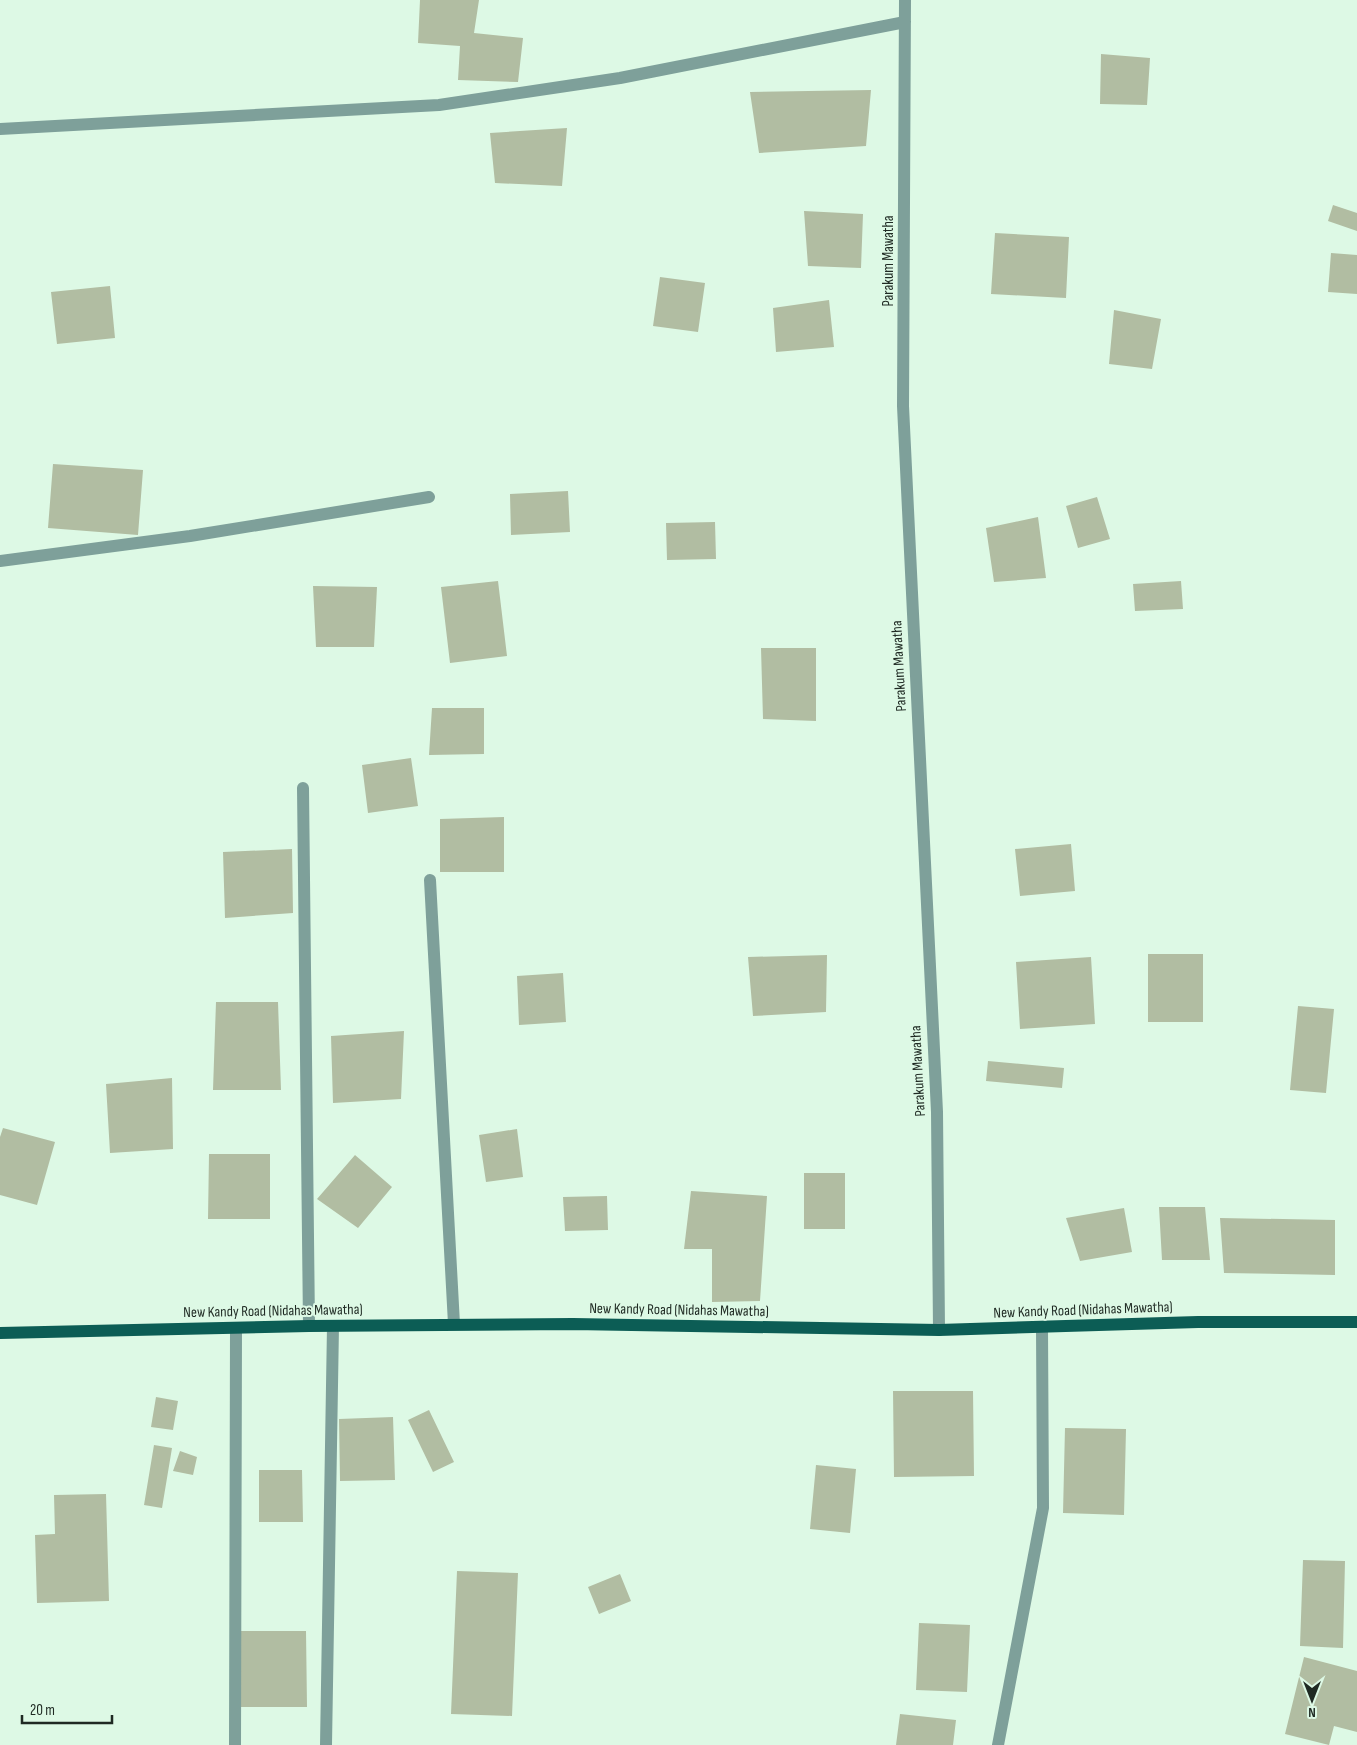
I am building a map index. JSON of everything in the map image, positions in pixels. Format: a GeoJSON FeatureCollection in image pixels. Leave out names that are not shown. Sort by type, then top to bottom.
{"type":"FeatureCollection","features":[{"type":"Feature","properties":{"kind":"main road","name":"New Kandy Road (Nidahas Mawatha)"},"geometry":{"type":"LineString","coordinates":[[0,1333],[454,1324],[939,1330],[1198,1322],[1357,1322]]}},
{"type":"Feature","properties":{"kind":"street","name":"Parakum Mawatha"},"geometry":{"type":"LineString","coordinates":[[905,0],[903,406],[936,1102],[939,1330]]}},
{"type":"Feature","properties":{"kind":"street"},"geometry":{"type":"LineString","coordinates":[[0,129],[439,104],[620,78],[905,22]]}},
{"type":"Feature","properties":{"kind":"street"},"geometry":{"type":"LineString","coordinates":[[0,561],[190,536],[429,497]]}},
{"type":"Feature","properties":{"kind":"street"},"geometry":{"type":"LineString","coordinates":[[303,788],[309,1326]]}},
{"type":"Feature","properties":{"kind":"street"},"geometry":{"type":"LineString","coordinates":[[430,880],[454,1324]]}},
{"type":"Feature","properties":{"kind":"street"},"geometry":{"type":"LineString","coordinates":[[326,1745],[333,1326]]}},
{"type":"Feature","properties":{"kind":"street"},"geometry":{"type":"LineString","coordinates":[[998,1745],[1043,1508],[1042,1328]]}},
{"type":"Feature","properties":{"kind":"street"},"geometry":{"type":"LineString","coordinates":[[235,1745],[236,1329]]}},
{"type":"Feature","properties":{"kind":"building"},"geometry":{"type":"Polygon","coordinates":[[[420,0],[479,0],[474,33],[523,38],[518,82],[458,80],[460,46],[418,43],[420,0]]]}},
{"type":"Feature","properties":{"kind":"building"},"geometry":{"type":"Polygon","coordinates":[[[1101,54],[1150,58],[1147,105],[1100,104],[1101,54]]]}},
{"type":"Feature","properties":{"kind":"building"},"geometry":{"type":"Polygon","coordinates":[[[871,90],[866,146],[759,153],[750,92],[871,90]]]}},
{"type":"Feature","properties":{"kind":"building"},"geometry":{"type":"Polygon","coordinates":[[[567,128],[562,186],[495,183],[490,133],[567,128]]]}},
{"type":"Feature","properties":{"kind":"building"},"geometry":{"type":"Polygon","coordinates":[[[1333,205],[1357,213],[1357,231],[1328,221],[1333,205]]]}},
{"type":"Feature","properties":{"kind":"building"},"geometry":{"type":"Polygon","coordinates":[[[804,211],[863,214],[861,268],[808,266],[804,211]]]}},
{"type":"Feature","properties":{"kind":"building"},"geometry":{"type":"Polygon","coordinates":[[[995,233],[1069,237],[1066,298],[991,294],[995,233]]]}},
{"type":"Feature","properties":{"kind":"building"},"geometry":{"type":"Polygon","coordinates":[[[1331,253],[1357,255],[1357,294],[1328,292],[1331,253]]]}},
{"type":"Feature","properties":{"kind":"building"},"geometry":{"type":"Polygon","coordinates":[[[660,277],[705,283],[698,332],[653,326],[660,277]]]}},
{"type":"Feature","properties":{"kind":"building"},"geometry":{"type":"Polygon","coordinates":[[[110,286],[115,338],[57,344],[51,292],[110,286]]]}},
{"type":"Feature","properties":{"kind":"building"},"geometry":{"type":"Polygon","coordinates":[[[829,300],[834,347],[776,352],[773,308],[829,300]]]}},
{"type":"Feature","properties":{"kind":"building"},"geometry":{"type":"Polygon","coordinates":[[[1114,310],[1161,319],[1152,369],[1109,364],[1114,310]]]}},
{"type":"Feature","properties":{"kind":"building"},"geometry":{"type":"Polygon","coordinates":[[[53,464],[143,470],[138,535],[48,528],[53,464]]]}},
{"type":"Feature","properties":{"kind":"building"},"geometry":{"type":"Polygon","coordinates":[[[568,491],[570,532],[511,535],[510,494],[568,491]]]}},
{"type":"Feature","properties":{"kind":"building"},"geometry":{"type":"Polygon","coordinates":[[[1097,497],[1110,539],[1078,548],[1066,506],[1097,497]]]}},
{"type":"Feature","properties":{"kind":"building"},"geometry":{"type":"Polygon","coordinates":[[[1038,517],[1046,578],[994,582],[986,528],[1038,517]]]}},
{"type":"Feature","properties":{"kind":"building"},"geometry":{"type":"Polygon","coordinates":[[[715,522],[716,559],[667,560],[666,523],[715,522]]]}},
{"type":"Feature","properties":{"kind":"building"},"geometry":{"type":"Polygon","coordinates":[[[498,581],[507,656],[450,663],[441,587],[498,581]]]}},
{"type":"Feature","properties":{"kind":"building"},"geometry":{"type":"Polygon","coordinates":[[[1181,581],[1183,609],[1135,611],[1133,584],[1181,581]]]}},
{"type":"Feature","properties":{"kind":"building"},"geometry":{"type":"Polygon","coordinates":[[[313,586],[377,587],[374,647],[316,647],[313,586]]]}},
{"type":"Feature","properties":{"kind":"building"},"geometry":{"type":"Polygon","coordinates":[[[761,648],[816,648],[816,721],[763,719],[761,648]]]}},
{"type":"Feature","properties":{"kind":"building"},"geometry":{"type":"Polygon","coordinates":[[[432,708],[484,708],[484,754],[429,755],[432,708]]]}},
{"type":"Feature","properties":{"kind":"building"},"geometry":{"type":"Polygon","coordinates":[[[411,758],[418,806],[368,813],[362,765],[411,758]]]}},
{"type":"Feature","properties":{"kind":"building"},"geometry":{"type":"Polygon","coordinates":[[[504,817],[504,872],[440,872],[440,819],[504,817]]]}},
{"type":"Feature","properties":{"kind":"building"},"geometry":{"type":"Polygon","coordinates":[[[1071,844],[1075,891],[1020,896],[1015,849],[1071,844]]]}},
{"type":"Feature","properties":{"kind":"building"},"geometry":{"type":"Polygon","coordinates":[[[292,849],[293,913],[225,918],[223,852],[292,849]]]}},
{"type":"Feature","properties":{"kind":"building"},"geometry":{"type":"Polygon","coordinates":[[[1148,954],[1203,954],[1203,1022],[1148,1022],[1148,954]]]}},
{"type":"Feature","properties":{"kind":"building"},"geometry":{"type":"Polygon","coordinates":[[[827,955],[826,1012],[753,1016],[748,957],[827,955]]]}},
{"type":"Feature","properties":{"kind":"building"},"geometry":{"type":"Polygon","coordinates":[[[1091,957],[1095,1024],[1020,1029],[1016,962],[1091,957]]]}},
{"type":"Feature","properties":{"kind":"building"},"geometry":{"type":"Polygon","coordinates":[[[563,973],[566,1022],[519,1025],[517,976],[563,973]]]}},
{"type":"Feature","properties":{"kind":"building"},"geometry":{"type":"Polygon","coordinates":[[[216,1002],[278,1002],[281,1090],[213,1090],[216,1002]]]}},
{"type":"Feature","properties":{"kind":"building"},"geometry":{"type":"Polygon","coordinates":[[[1298,1006],[1334,1009],[1326,1093],[1290,1090],[1298,1006]]]}},
{"type":"Feature","properties":{"kind":"building"},"geometry":{"type":"Polygon","coordinates":[[[404,1031],[401,1099],[333,1103],[331,1036],[404,1031]]]}},
{"type":"Feature","properties":{"kind":"building"},"geometry":{"type":"Polygon","coordinates":[[[988,1061],[1064,1068],[1062,1088],[986,1081],[988,1061]]]}},
{"type":"Feature","properties":{"kind":"building"},"geometry":{"type":"Polygon","coordinates":[[[172,1078],[173,1149],[110,1153],[106,1084],[172,1078]]]}},
{"type":"Feature","properties":{"kind":"building"},"geometry":{"type":"Polygon","coordinates":[[[3,1128],[55,1142],[37,1205],[0,1195],[0,1137],[3,1128]]]}},
{"type":"Feature","properties":{"kind":"building"},"geometry":{"type":"Polygon","coordinates":[[[517,1129],[523,1177],[486,1182],[479,1135],[517,1129]]]}},
{"type":"Feature","properties":{"kind":"building"},"geometry":{"type":"Polygon","coordinates":[[[209,1154],[270,1154],[270,1219],[208,1219],[209,1154]]]}},
{"type":"Feature","properties":{"kind":"building"},"geometry":{"type":"Polygon","coordinates":[[[355,1155],[392,1187],[358,1228],[317,1199],[355,1155]]]}},
{"type":"Feature","properties":{"kind":"building"},"geometry":{"type":"Polygon","coordinates":[[[804,1173],[845,1173],[845,1229],[804,1229],[804,1173]]]}},
{"type":"Feature","properties":{"kind":"building"},"geometry":{"type":"Polygon","coordinates":[[[691,1191],[767,1196],[760,1301],[712,1302],[712,1249],[684,1249],[691,1191]]]}},
{"type":"Feature","properties":{"kind":"building"},"geometry":{"type":"Polygon","coordinates":[[[607,1196],[608,1230],[565,1231],[563,1197],[607,1196]]]}},
{"type":"Feature","properties":{"kind":"building"},"geometry":{"type":"Polygon","coordinates":[[[1159,1207],[1205,1207],[1210,1260],[1162,1260],[1159,1207]]]}},
{"type":"Feature","properties":{"kind":"building"},"geometry":{"type":"Polygon","coordinates":[[[1124,1208],[1132,1252],[1080,1261],[1066,1218],[1124,1208]]]}},
{"type":"Feature","properties":{"kind":"building"},"geometry":{"type":"Polygon","coordinates":[[[1220,1218],[1335,1220],[1335,1275],[1224,1273],[1220,1218]]]}},
{"type":"Feature","properties":{"kind":"building"},"geometry":{"type":"Polygon","coordinates":[[[893,1391],[973,1391],[974,1476],[894,1477],[893,1391]]]}},
{"type":"Feature","properties":{"kind":"building"},"geometry":{"type":"Polygon","coordinates":[[[156,1397],[178,1401],[173,1430],[151,1427],[156,1397]]]}},
{"type":"Feature","properties":{"kind":"building"},"geometry":{"type":"Polygon","coordinates":[[[429,1410],[454,1462],[433,1472],[408,1420],[429,1410]]]}},
{"type":"Feature","properties":{"kind":"building"},"geometry":{"type":"Polygon","coordinates":[[[393,1417],[395,1480],[340,1481],[339,1419],[393,1417]]]}},
{"type":"Feature","properties":{"kind":"building"},"geometry":{"type":"Polygon","coordinates":[[[1065,1428],[1126,1429],[1124,1515],[1063,1513],[1065,1428]]]}},
{"type":"Feature","properties":{"kind":"building"},"geometry":{"type":"Polygon","coordinates":[[[154,1445],[172,1448],[162,1508],[144,1505],[154,1445]]]}},
{"type":"Feature","properties":{"kind":"building"},"geometry":{"type":"Polygon","coordinates":[[[180,1451],[197,1457],[193,1475],[173,1471],[180,1451]]]}},
{"type":"Feature","properties":{"kind":"building"},"geometry":{"type":"Polygon","coordinates":[[[816,1465],[856,1469],[850,1533],[810,1529],[816,1465]]]}},
{"type":"Feature","properties":{"kind":"building"},"geometry":{"type":"Polygon","coordinates":[[[259,1470],[302,1470],[303,1522],[259,1522],[259,1470]]]}},
{"type":"Feature","properties":{"kind":"building"},"geometry":{"type":"Polygon","coordinates":[[[106,1494],[109,1601],[37,1603],[35,1535],[55,1534],[54,1495],[106,1494]]]}},
{"type":"Feature","properties":{"kind":"building"},"geometry":{"type":"Polygon","coordinates":[[[1303,1560],[1345,1561],[1343,1648],[1300,1646],[1303,1560]]]}},
{"type":"Feature","properties":{"kind":"building"},"geometry":{"type":"Polygon","coordinates":[[[457,1571],[518,1573],[512,1716],[451,1714],[457,1571]]]}},
{"type":"Feature","properties":{"kind":"building"},"geometry":{"type":"Polygon","coordinates":[[[620,1574],[631,1601],[599,1614],[588,1587],[620,1574]]]}},
{"type":"Feature","properties":{"kind":"building"},"geometry":{"type":"Polygon","coordinates":[[[919,1623],[970,1625],[967,1692],[916,1690],[919,1623]]]}},
{"type":"Feature","properties":{"kind":"building"},"geometry":{"type":"Polygon","coordinates":[[[238,1631],[306,1631],[307,1707],[238,1707],[238,1631]]]}},
{"type":"Feature","properties":{"kind":"building"},"geometry":{"type":"Polygon","coordinates":[[[1304,1657],[1357,1671],[1357,1732],[1334,1726],[1329,1745],[1285,1734],[1304,1657]]]}},
{"type":"Feature","properties":{"kind":"building"},"geometry":{"type":"Polygon","coordinates":[[[900,1714],[956,1720],[953,1745],[896,1745],[900,1714]]]}}]}
